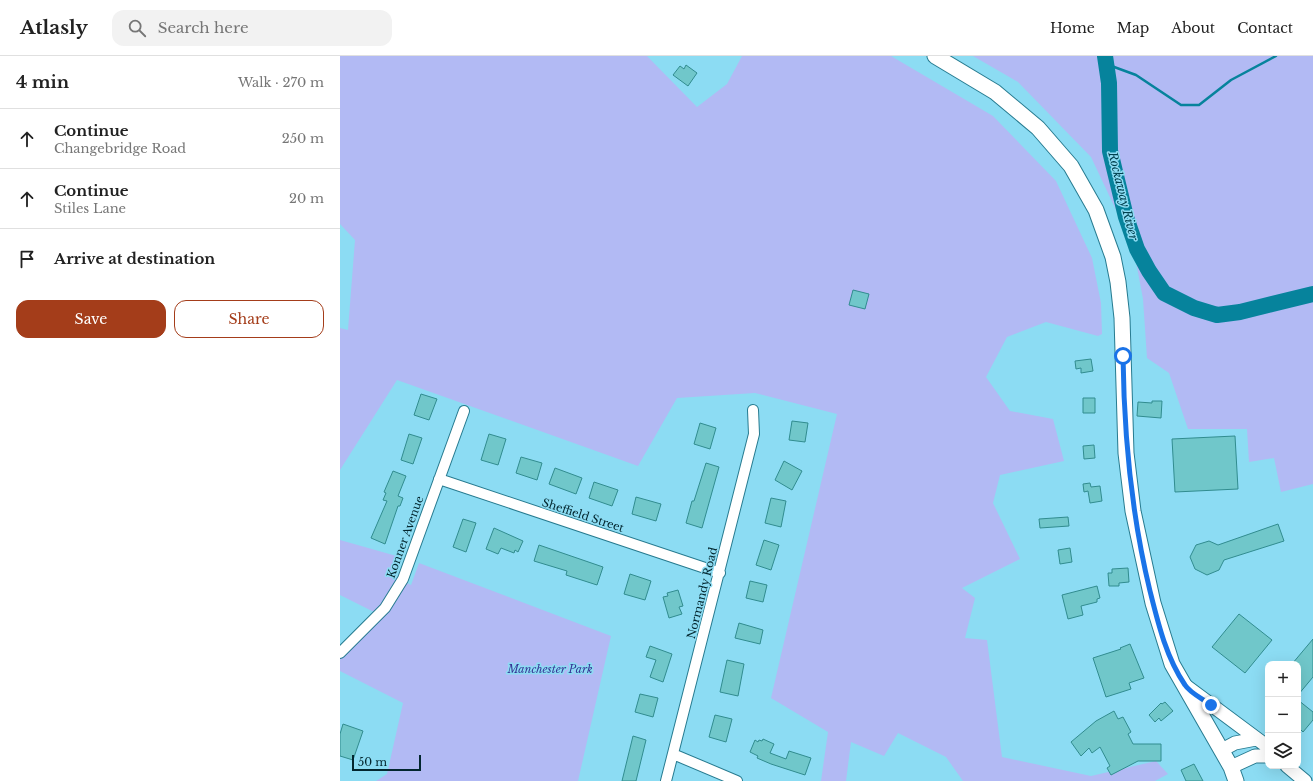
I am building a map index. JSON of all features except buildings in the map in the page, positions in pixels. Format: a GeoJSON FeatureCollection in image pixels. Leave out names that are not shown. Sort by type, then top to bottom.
{"type":"FeatureCollection","features":[{"type":"Feature","properties":{"kind":"main road"},"geometry":{"type":"LineString","coordinates":[[935,56],[995,92],[1038,128],[1071,166],[1084,188],[1103,227],[1113,257],[1121,306],[1126,438],[1133,512],[1143,563],[1162,637],[1172,664],[1186,686],[1234,774]]}},
{"type":"Feature","properties":{"kind":"street","name":"Normandy Road"},"geometry":{"type":"LineString","coordinates":[[666,781],[720,573],[754,434],[753,410]]}},
{"type":"Feature","properties":{"kind":"street","name":"Konner Avenue"},"geometry":{"type":"LineString","coordinates":[[340,653],[373,622],[396,593],[414,551],[438,479],[464,411]]}},
{"type":"Feature","properties":{"kind":"street","name":"Sheffield Street"},"geometry":{"type":"LineString","coordinates":[[438,479],[720,573]]}},
{"type":"Feature","properties":{"kind":"street"},"geometry":{"type":"LineString","coordinates":[[1186,686],[1265,745]]}},
{"type":"Feature","properties":{"kind":"street"},"geometry":{"type":"LineString","coordinates":[[1222,750],[1235,743],[1256,739]]}},
{"type":"Feature","properties":{"kind":"street"},"geometry":{"type":"LineString","coordinates":[[673,754],[737,781]]}},
{"type":"Feature","properties":{"kind":"street"},"geometry":{"type":"LineString","coordinates":[[1234,774],[1255,756],[1265,756]]}},
{"type":"Feature","properties":{"kind":"street"},"geometry":{"type":"LineString","coordinates":[[1291,769],[1305,781]]}},
{"type":"Feature","properties":{"kind":"green space"},"geometry":{"type":"Polygon","coordinates":[[[340,56],[647,56],[697,107],[727,84],[742,56],[891,56],[993,116],[1056,181],[1092,258],[1101,303],[1102,334],[1098,336],[1046,322],[1007,337],[986,377],[1010,411],[1053,419],[1064,461],[1000,475],[993,503],[1020,559],[962,588],[975,598],[965,638],[987,640],[1002,757],[1091,776],[1156,761],[1168,774],[1155,781],[963,781],[946,757],[898,733],[884,756],[851,742],[846,781],[821,781],[828,732],[771,698],[837,414],[755,393],[677,398],[638,466],[397,380],[340,470],[340,328],[348,330],[355,240],[340,224],[340,56]]]}},
{"type":"Feature","properties":{"kind":"green space"},"geometry":{"type":"Polygon","coordinates":[[[973,56],[1313,56],[1313,484],[1281,492],[1274,458],[1249,462],[1247,429],[1188,429],[1169,373],[1147,358],[1143,299],[1133,246],[1091,157],[1018,82],[973,56]]]}},
{"type":"Feature","properties":{"kind":"green space","name":"Manchester Park"},"geometry":{"type":"Polygon","coordinates":[[[340,540],[400,557],[392,576],[411,585],[419,563],[611,636],[578,781],[376,781],[387,774],[403,703],[340,671],[340,651],[378,614],[340,595],[340,540]]]}},
{"type":"Feature","properties":{"kind":"waterway","name":"Rockaway River"},"geometry":{"type":"LineString","coordinates":[[1105,56],[1109,83],[1110,151],[1126,217],[1137,249],[1149,271],[1164,293],[1194,308],[1217,315],[1240,312],[1313,294]]}},
{"type":"Feature","properties":{"kind":"waterway"},"geometry":{"type":"LineString","coordinates":[[1106,64],[1136,75],[1181,105],[1199,105],[1231,80],[1276,56]]}},
{"type":"Feature","properties":{"kind":"route"},"geometry":{"type":"LineString","coordinates":[[1123,356],[1123,400],[1126,453],[1133,512],[1153,603],[1162,637],[1172,664],[1186,686],[1211,705]]}}]}
